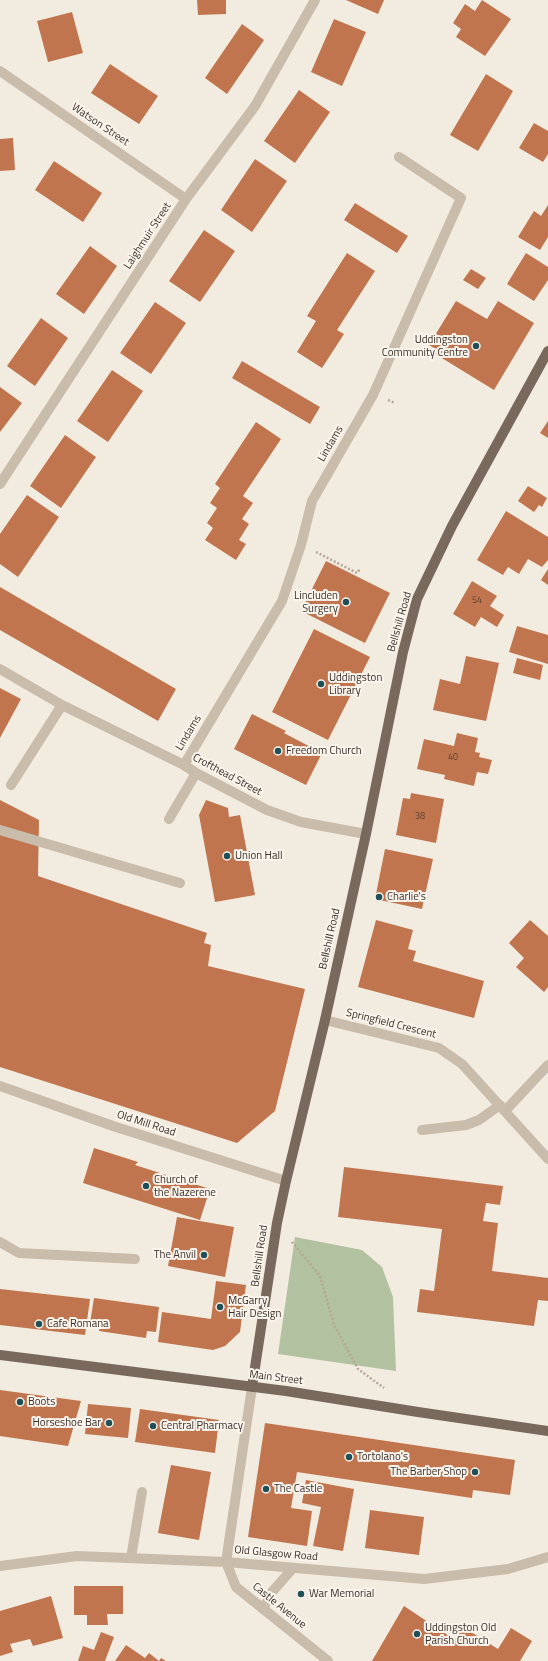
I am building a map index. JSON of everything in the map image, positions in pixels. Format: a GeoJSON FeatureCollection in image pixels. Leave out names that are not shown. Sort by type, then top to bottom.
{"type":"FeatureCollection","features":[{"type":"Feature","properties":{"kind":"main road","name":"Bellshill Road"},"geometry":{"type":"LineString","coordinates":[[252,1387],[277,1223],[325,1020],[366,834],[403,652],[417,600],[452,526],[548,351]]}},
{"type":"Feature","properties":{"kind":"main road","name":"Main Street"},"geometry":{"type":"LineString","coordinates":[[0,1355],[286,1391],[548,1431]]}},
{"type":"Feature","properties":{"kind":"street","name":"Laighmuir Street"},"geometry":{"type":"LineString","coordinates":[[0,484],[186,199],[255,106],[315,0]]}},
{"type":"Feature","properties":{"kind":"street","name":"Watson Street"},"geometry":{"type":"LineString","coordinates":[[0,71],[186,199]]}},
{"type":"Feature","properties":{"kind":"street","name":"Lindams"},"geometry":{"type":"LineString","coordinates":[[184,765],[282,601],[301,545],[312,501],[373,395],[461,198],[399,157]]}},
{"type":"Feature","properties":{"kind":"street","name":"Crofthead Street"},"geometry":{"type":"LineString","coordinates":[[0,669],[62,705],[184,765],[196,773],[267,810],[301,822],[366,834]]}},
{"type":"Feature","properties":{"kind":"street"},"geometry":{"type":"LineString","coordinates":[[11,785],[62,705]]}},
{"type":"Feature","properties":{"kind":"street"},"geometry":{"type":"LineString","coordinates":[[169,820],[196,773]]}},
{"type":"Feature","properties":{"kind":"street"},"geometry":{"type":"LineString","coordinates":[[0,830],[180,883]]}},
{"type":"Feature","properties":{"kind":"street","name":"Springfield Crescent"},"geometry":{"type":"LineString","coordinates":[[325,1020],[439,1048],[462,1064],[548,1159]]}},
{"type":"Feature","properties":{"kind":"street"},"geometry":{"type":"LineString","coordinates":[[422,1130],[466,1125],[503,1108],[548,1065]]}},
{"type":"Feature","properties":{"kind":"street","name":"Old Mill Road"},"geometry":{"type":"LineString","coordinates":[[1,1088],[113,1126],[286,1181]]}},
{"type":"Feature","properties":{"kind":"street"},"geometry":{"type":"LineString","coordinates":[[0,1242],[19,1253],[135,1259]]}},
{"type":"Feature","properties":{"kind":"street","name":"Bellshill Road"},"geometry":{"type":"LineString","coordinates":[[226,1562],[252,1387]]}},
{"type":"Feature","properties":{"kind":"street"},"geometry":{"type":"LineString","coordinates":[[131,1558],[142,1492]]}},
{"type":"Feature","properties":{"kind":"street","name":"Old Glasgow Road"},"geometry":{"type":"LineString","coordinates":[[0,1566],[77,1556],[226,1562],[424,1579],[508,1569],[548,1557]]}},
{"type":"Feature","properties":{"kind":"street","name":"Castle Avenue"},"geometry":{"type":"LineString","coordinates":[[226,1562],[236,1587],[328,1661]]}},
{"type":"Feature","properties":{"kind":"street"},"geometry":{"type":"LineString","coordinates":[[263,1609],[272,1592],[294,1568]]}},
{"type":"Feature","properties":{"kind":"path"},"geometry":{"type":"LineString","coordinates":[[301,545],[357,573],[360,569]]}},
{"type":"Feature","properties":{"kind":"path"},"geometry":{"type":"LineString","coordinates":[[277,1223],[320,1276],[334,1325],[358,1369],[388,1391]]}},
{"type":"Feature","properties":{"kind":"green space"},"geometry":{"type":"Polygon","coordinates":[[[295,1237],[362,1250],[382,1267],[393,1297],[396,1371],[278,1354],[295,1237]]]}},
{"type":"Feature","properties":{"kind":"building"},"geometry":{"type":"Polygon","coordinates":[[[197,0],[226,0],[226,14],[198,15],[197,0]]]}},
{"type":"Feature","properties":{"kind":"building"},"geometry":{"type":"Polygon","coordinates":[[[346,0],[384,0],[378,14],[346,0]]]}},
{"type":"Feature","properties":{"kind":"building"},"geometry":{"type":"Polygon","coordinates":[[[482,0],[511,19],[485,56],[456,37],[461,29],[453,23],[465,4],[475,11],[482,0]]]}},
{"type":"Feature","properties":{"kind":"building"},"geometry":{"type":"Polygon","coordinates":[[[72,12],[83,53],[48,62],[37,21],[72,12]]]}},
{"type":"Feature","properties":{"kind":"building"},"geometry":{"type":"Polygon","coordinates":[[[334,19],[366,32],[342,86],[311,72],[334,19]]]}},
{"type":"Feature","properties":{"kind":"building"},"geometry":{"type":"Polygon","coordinates":[[[242,24],[264,40],[227,94],[205,78],[242,24]]]}},
{"type":"Feature","properties":{"kind":"building"},"geometry":{"type":"Polygon","coordinates":[[[110,64],[158,96],[139,124],[91,93],[110,64]]]}},
{"type":"Feature","properties":{"kind":"building"},"geometry":{"type":"Polygon","coordinates":[[[486,74],[513,91],[478,151],[450,135],[486,74]]]}},
{"type":"Feature","properties":{"kind":"building"},"geometry":{"type":"Polygon","coordinates":[[[299,90],[330,112],[295,163],[264,141],[299,90]]]}},
{"type":"Feature","properties":{"kind":"building"},"geometry":{"type":"Polygon","coordinates":[[[534,123],[548,131],[548,154],[543,162],[519,148],[534,123]]]}},
{"type":"Feature","properties":{"kind":"building"},"geometry":{"type":"Polygon","coordinates":[[[13,138],[15,170],[0,171],[0,139],[13,138]]]}},
{"type":"Feature","properties":{"kind":"building"},"geometry":{"type":"Polygon","coordinates":[[[255,159],[287,181],[252,232],[221,210],[255,159]]]}},
{"type":"Feature","properties":{"kind":"building"},"geometry":{"type":"Polygon","coordinates":[[[54,161],[102,193],[83,222],[35,190],[54,161]]]}},
{"type":"Feature","properties":{"kind":"building"},"geometry":{"type":"Polygon","coordinates":[[[355,203],[408,236],[397,253],[344,220],[355,203]]]}},
{"type":"Feature","properties":{"kind":"building"},"geometry":{"type":"Polygon","coordinates":[[[548,205],[548,237],[540,250],[518,237],[534,211],[541,216],[548,205]]]}},
{"type":"Feature","properties":{"kind":"building"},"geometry":{"type":"Polygon","coordinates":[[[204,230],[235,251],[200,302],[169,281],[204,230]]]}},
{"type":"Feature","properties":{"kind":"building"},"geometry":{"type":"Polygon","coordinates":[[[90,246],[117,266],[84,314],[56,294],[90,246]]]}},
{"type":"Feature","properties":{"kind":"building"},"geometry":{"type":"Polygon","coordinates":[[[347,253],[375,271],[337,330],[344,334],[322,368],[297,352],[316,321],[307,316],[347,253]]]}},
{"type":"Feature","properties":{"kind":"building"},"geometry":{"type":"Polygon","coordinates":[[[526,253],[548,267],[548,280],[534,301],[507,284],[526,253]]]}},
{"type":"Feature","properties":{"kind":"building"},"geometry":{"type":"Polygon","coordinates":[[[471,269],[486,278],[478,289],[463,280],[471,269]]]}},
{"type":"Feature","properties":{"kind":"building","name":"Uddingston Community Centre"},"geometry":{"type":"Polygon","coordinates":[[[456,301],[487,319],[498,301],[534,323],[494,390],[432,352],[434,348],[429,345],[456,301]]]}},
{"type":"Feature","properties":{"kind":"building"},"geometry":{"type":"Polygon","coordinates":[[[155,302],[186,323],[151,374],[120,353],[155,302]]]}},
{"type":"Feature","properties":{"kind":"building"},"geometry":{"type":"Polygon","coordinates":[[[41,318],[68,338],[35,386],[7,366],[41,318]]]}},
{"type":"Feature","properties":{"kind":"building"},"geometry":{"type":"Polygon","coordinates":[[[242,361],[320,407],[310,424],[232,378],[242,361]]]}},
{"type":"Feature","properties":{"kind":"building"},"geometry":{"type":"Polygon","coordinates":[[[112,370],[143,391],[108,442],[77,421],[112,370]]]}},
{"type":"Feature","properties":{"kind":"building"},"geometry":{"type":"Polygon","coordinates":[[[0,387],[22,403],[0,432],[0,387]]]}},
{"type":"Feature","properties":{"kind":"building"},"geometry":{"type":"Polygon","coordinates":[[[548,421],[548,438],[540,433],[548,421]]]}},
{"type":"Feature","properties":{"kind":"building"},"geometry":{"type":"Polygon","coordinates":[[[256,422],[281,439],[243,496],[253,503],[242,519],[249,524],[239,540],[246,544],[236,560],[205,540],[213,528],[207,523],[217,508],[210,503],[220,488],[215,484],[256,422]]]}},
{"type":"Feature","properties":{"kind":"building"},"geometry":{"type":"Polygon","coordinates":[[[65,435],[96,457],[61,508],[30,486],[65,435]]]}},
{"type":"Feature","properties":{"kind":"building"},"geometry":{"type":"Polygon","coordinates":[[[528,486],[547,498],[542,507],[539,505],[534,512],[518,501],[528,486]]]}},
{"type":"Feature","properties":{"kind":"building"},"geometry":{"type":"Polygon","coordinates":[[[27,495],[59,517],[18,577],[0,564],[0,534],[27,495]]]}},
{"type":"Feature","properties":{"kind":"building"},"geometry":{"type":"Polygon","coordinates":[[[506,511],[548,537],[548,560],[542,567],[528,559],[519,574],[508,567],[503,575],[477,560],[506,511]]]}},
{"type":"Feature","properties":{"kind":"building","name":"Lincluden Surgery"},"geometry":{"type":"Polygon","coordinates":[[[326,561],[390,593],[365,643],[301,611],[326,561]]]}},
{"type":"Feature","properties":{"kind":"building"},"geometry":{"type":"Polygon","coordinates":[[[548,569],[548,585],[541,580],[548,569]]]}},
{"type":"Feature","properties":{"kind":"building"},"geometry":{"type":"Polygon","coordinates":[[[472,581],[497,596],[490,606],[504,615],[497,627],[481,617],[475,627],[453,614],[472,581]]]}},
{"type":"Feature","properties":{"kind":"building"},"geometry":{"type":"Polygon","coordinates":[[[0,587],[176,689],[158,721],[0,630],[0,587]]]}},
{"type":"Feature","properties":{"kind":"building"},"geometry":{"type":"Polygon","coordinates":[[[517,626],[548,635],[548,664],[509,652],[517,626]]]}},
{"type":"Feature","properties":{"kind":"building","name":"Uddingston Library"},"geometry":{"type":"Polygon","coordinates":[[[314,629],[370,657],[328,740],[272,712],[314,629]]]}},
{"type":"Feature","properties":{"kind":"building"},"geometry":{"type":"Polygon","coordinates":[[[466,656],[499,663],[486,721],[433,710],[440,679],[460,684],[466,656]]]}},
{"type":"Feature","properties":{"kind":"building"},"geometry":{"type":"Polygon","coordinates":[[[517,658],[543,665],[540,680],[513,673],[517,658]]]}},
{"type":"Feature","properties":{"kind":"building"},"geometry":{"type":"Polygon","coordinates":[[[0,688],[21,699],[0,738],[0,688]]]}},
{"type":"Feature","properties":{"kind":"building","name":"Freedom Church"},"geometry":{"type":"Polygon","coordinates":[[[252,714],[286,731],[284,733],[322,753],[306,785],[234,749],[252,714]]]}},
{"type":"Feature","properties":{"kind":"building"},"geometry":{"type":"Polygon","coordinates":[[[457,733],[478,738],[475,752],[480,753],[479,757],[492,760],[488,774],[477,772],[474,786],[444,779],[445,775],[417,769],[424,739],[454,746],[457,733]]]}},
{"type":"Feature","properties":{"kind":"building"},"geometry":{"type":"Polygon","coordinates":[[[411,793],[444,799],[436,843],[396,835],[403,798],[410,799],[411,793]]]}},
{"type":"Feature","properties":{"kind":"building"},"geometry":{"type":"Polygon","coordinates":[[[0,800],[39,820],[38,876],[207,933],[204,943],[211,945],[208,966],[305,989],[275,1111],[237,1143],[0,1067],[0,800]]]}},
{"type":"Feature","properties":{"kind":"building","name":"Union Hall"},"geometry":{"type":"Polygon","coordinates":[[[206,800],[228,808],[229,817],[240,815],[255,895],[215,902],[199,815],[206,800]]]}},
{"type":"Feature","properties":{"kind":"building"},"geometry":{"type":"Polygon","coordinates":[[[385,849],[433,859],[422,909],[375,899],[385,849]]]}},
{"type":"Feature","properties":{"kind":"building"},"geometry":{"type":"Polygon","coordinates":[[[376,920],[413,930],[408,949],[416,951],[413,961],[484,981],[474,1018],[358,987],[376,920]]]}},
{"type":"Feature","properties":{"kind":"building"},"geometry":{"type":"Polygon","coordinates":[[[530,920],[548,936],[548,987],[544,992],[516,967],[524,958],[509,943],[530,920]]]}},
{"type":"Feature","properties":{"kind":"building","name":"Church of the Nazerene"},"geometry":{"type":"Polygon","coordinates":[[[94,1148],[138,1162],[135,1165],[210,1189],[200,1220],[83,1183],[94,1148]]]}},
{"type":"Feature","properties":{"kind":"building"},"geometry":{"type":"Polygon","coordinates":[[[344,1167],[503,1186],[500,1205],[486,1203],[483,1221],[498,1223],[492,1271],[548,1278],[548,1301],[538,1300],[534,1326],[417,1312],[420,1289],[434,1291],[442,1229],[338,1217],[344,1167]]]}},
{"type":"Feature","properties":{"kind":"building"},"geometry":{"type":"Polygon","coordinates":[[[177,1217],[234,1227],[225,1277],[168,1266],[177,1217]]]}},
{"type":"Feature","properties":{"kind":"building"},"geometry":{"type":"Polygon","coordinates":[[[216,1281],[246,1285],[240,1332],[225,1346],[213,1350],[158,1342],[162,1312],[211,1319],[216,1281]]]}},
{"type":"Feature","properties":{"kind":"building"},"geometry":{"type":"Polygon","coordinates":[[[0,1289],[90,1299],[85,1335],[0,1325],[0,1289]]]}},
{"type":"Feature","properties":{"kind":"building"},"geometry":{"type":"Polygon","coordinates":[[[94,1298],[159,1307],[156,1332],[147,1331],[146,1338],[99,1331],[100,1324],[90,1323],[94,1298]]]}},
{"type":"Feature","properties":{"kind":"building"},"geometry":{"type":"Polygon","coordinates":[[[0,1390],[81,1401],[68,1446],[0,1436],[0,1390]]]}},
{"type":"Feature","properties":{"kind":"building"},"geometry":{"type":"Polygon","coordinates":[[[88,1404],[131,1408],[128,1438],[85,1434],[88,1404]]]}},
{"type":"Feature","properties":{"kind":"building"},"geometry":{"type":"Polygon","coordinates":[[[140,1409],[219,1420],[215,1453],[135,1442],[140,1409]]]}},
{"type":"Feature","properties":{"kind":"building"},"geometry":{"type":"Polygon","coordinates":[[[265,1423],[515,1460],[510,1495],[473,1490],[472,1498],[297,1472],[291,1508],[312,1511],[307,1546],[248,1537],[265,1423]]]}},
{"type":"Feature","properties":{"kind":"building"},"geometry":{"type":"Polygon","coordinates":[[[171,1465],[211,1472],[199,1540],[158,1533],[171,1465]]]}},
{"type":"Feature","properties":{"kind":"building"},"geometry":{"type":"Polygon","coordinates":[[[306,1480],[354,1489],[343,1551],[313,1546],[321,1507],[302,1503],[306,1480]]]}},
{"type":"Feature","properties":{"kind":"building"},"geometry":{"type":"Polygon","coordinates":[[[370,1510],[424,1517],[419,1555],[365,1548],[370,1510]]]}},
{"type":"Feature","properties":{"kind":"building"},"geometry":{"type":"Polygon","coordinates":[[[74,1586],[123,1586],[123,1614],[107,1614],[108,1625],[87,1625],[87,1615],[74,1615],[74,1586]]]}},
{"type":"Feature","properties":{"kind":"building"},"geometry":{"type":"Polygon","coordinates":[[[51,1596],[63,1638],[33,1646],[30,1639],[10,1644],[13,1652],[0,1656],[0,1611],[51,1596]]]}},
{"type":"Feature","properties":{"kind":"building","name":"Uddingston Old Parish Church"},"geometry":{"type":"Polygon","coordinates":[[[404,1606],[455,1640],[463,1627],[498,1649],[511,1628],[532,1641],[520,1661],[372,1661],[404,1606]]]}},
{"type":"Feature","properties":{"kind":"building"},"geometry":{"type":"Polygon","coordinates":[[[101,1632],[114,1637],[105,1661],[78,1661],[83,1646],[94,1650],[101,1632]]]}},
{"type":"Feature","properties":{"kind":"building"},"geometry":{"type":"Polygon","coordinates":[[[126,1645],[145,1658],[149,1653],[159,1661],[115,1661],[126,1645]]]}},
{"type":"Feature","properties":{"kind":"building"},"geometry":{"type":"Polygon","coordinates":[[[161,1658],[166,1661],[159,1661],[161,1658]]]}},
{"type":"Feature","properties":{"kind":"place","name":"Uddingston Community Centre"},"geometry":{"type":"Point","coordinates":[476,346]}},
{"type":"Feature","properties":{"kind":"place","name":"Lincluden Surgery"},"geometry":{"type":"Point","coordinates":[346,602]}},
{"type":"Feature","properties":{"kind":"place","name":"Uddingston Library"},"geometry":{"type":"Point","coordinates":[321,684]}},
{"type":"Feature","properties":{"kind":"place","name":"Freedom Church"},"geometry":{"type":"Point","coordinates":[278,751]}},
{"type":"Feature","properties":{"kind":"place","name":"Union Hall"},"geometry":{"type":"Point","coordinates":[227,856]}},
{"type":"Feature","properties":{"kind":"place","name":"Charlie's"},"geometry":{"type":"Point","coordinates":[379,897]}},
{"type":"Feature","properties":{"kind":"place","name":"Church of the Nazerene"},"geometry":{"type":"Point","coordinates":[146,1186]}},
{"type":"Feature","properties":{"kind":"place","name":"The Anvil"},"geometry":{"type":"Point","coordinates":[204,1255]}},
{"type":"Feature","properties":{"kind":"place","name":"McGarry Hair Design"},"geometry":{"type":"Point","coordinates":[220,1307]}},
{"type":"Feature","properties":{"kind":"place","name":"Cafe Romana"},"geometry":{"type":"Point","coordinates":[39,1324]}},
{"type":"Feature","properties":{"kind":"place","name":"Boots"},"geometry":{"type":"Point","coordinates":[20,1402]}},
{"type":"Feature","properties":{"kind":"place","name":"Horseshoe Bar"},"geometry":{"type":"Point","coordinates":[109,1423]}},
{"type":"Feature","properties":{"kind":"place","name":"Central Pharmacy"},"geometry":{"type":"Point","coordinates":[153,1426]}},
{"type":"Feature","properties":{"kind":"place","name":"Tortolano's"},"geometry":{"type":"Point","coordinates":[349,1457]}},
{"type":"Feature","properties":{"kind":"place","name":"The Barber Shop"},"geometry":{"type":"Point","coordinates":[475,1472]}},
{"type":"Feature","properties":{"kind":"place","name":"The Castle"},"geometry":{"type":"Point","coordinates":[266,1489]}},
{"type":"Feature","properties":{"kind":"place","name":"War Memorial"},"geometry":{"type":"Point","coordinates":[301,1594]}},
{"type":"Feature","properties":{"kind":"place","name":"Uddingston Old Parish Church"},"geometry":{"type":"Point","coordinates":[417,1634]}}]}
